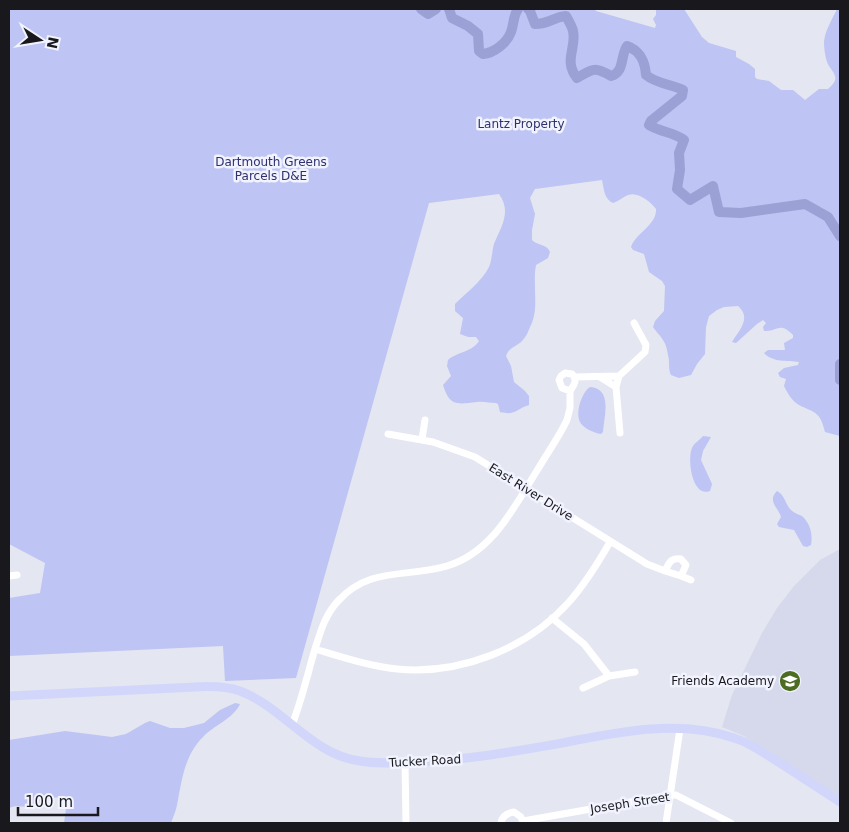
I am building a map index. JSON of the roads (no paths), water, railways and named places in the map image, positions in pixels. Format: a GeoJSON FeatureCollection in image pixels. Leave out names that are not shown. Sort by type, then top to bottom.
{"type":"FeatureCollection","features":[{"type":"Feature","properties":{"kind":"main road","name":"Tucker Road"},"geometry":{"type":"LineString","coordinates":[[9,696],[217,686],[247,694],[320,745],[345,758],[368,762],[470,758],[624,731],[680,729],[710,732],[746,743],[840,802]]}},
{"type":"Feature","properties":{"kind":"street"},"geometry":{"type":"LineString","coordinates":[[620,433],[616,387],[619,376],[645,352],[646,345],[634,323]]}},
{"type":"Feature","properties":{"kind":"street"},"geometry":{"type":"LineString","coordinates":[[570,391],[562,388],[559,379],[566,373],[574,377],[619,376]]}},
{"type":"Feature","properties":{"kind":"street"},"geometry":{"type":"LineString","coordinates":[[292,725],[326,619],[338,601],[349,590],[362,582],[375,577],[439,568],[471,555],[492,538],[526,489],[568,420],[570,391],[575,384],[574,377]]}},
{"type":"Feature","properties":{"kind":"street"},"geometry":{"type":"LineString","coordinates":[[600,377],[616,387]]}},
{"type":"Feature","properties":{"kind":"street"},"geometry":{"type":"LineString","coordinates":[[422,439],[426,420]]}},
{"type":"Feature","properties":{"kind":"street","name":"East River Drive"},"geometry":{"type":"LineString","coordinates":[[388,434],[446,445],[475,457],[647,564],[691,580]]}},
{"type":"Feature","properties":{"kind":"street"},"geometry":{"type":"LineString","coordinates":[[316,649],[387,667],[419,670],[475,660],[505,649],[526,638],[552,618],[580,588],[610,542]]}},
{"type":"Feature","properties":{"kind":"street"},"geometry":{"type":"LineString","coordinates":[[665,571],[671,560],[680,558],[686,565],[681,576]]}},
{"type":"Feature","properties":{"kind":"street"},"geometry":{"type":"LineString","coordinates":[[9,576],[17,575]]}},
{"type":"Feature","properties":{"kind":"street"},"geometry":{"type":"LineString","coordinates":[[552,618],[584,644],[609,676]]}},
{"type":"Feature","properties":{"kind":"street"},"geometry":{"type":"LineString","coordinates":[[582,688],[609,676],[635,672]]}},
{"type":"Feature","properties":{"kind":"street"},"geometry":{"type":"LineString","coordinates":[[666,823],[680,729]]}},
{"type":"Feature","properties":{"kind":"street"},"geometry":{"type":"LineString","coordinates":[[405,762],[406,823]]}},
{"type":"Feature","properties":{"kind":"street","name":"Joseph Street"},"geometry":{"type":"LineString","coordinates":[[501,823],[503,817],[510,812],[518,814],[523,822],[676,795],[732,823]]}},
{"type":"Feature","properties":{"kind":"waterway"},"geometry":{"type":"LineString","coordinates":[[421,9],[428,14],[436,9]]}},
{"type":"Feature","properties":{"kind":"waterway"},"geometry":{"type":"LineString","coordinates":[[449,9],[452,18],[468,26],[478,34],[479,51],[483,54],[496,50],[503,44],[511,32],[518,9]]}},
{"type":"Feature","properties":{"kind":"waterway"},"geometry":{"type":"LineString","coordinates":[[528,9],[535,24],[566,16],[573,31],[571,66],[577,78],[594,70],[611,76],[615,74],[620,67],[627,46],[639,54],[645,66],[646,75],[683,90],[682,96],[651,121],[649,125],[684,140],[679,153],[680,170],[677,189],[690,200],[713,186],[719,212],[741,213],[805,204],[828,217],[840,236]]}},
{"type":"Feature","properties":{"kind":"waterway"},"geometry":{"type":"LineString","coordinates":[[840,364],[840,380]]}},
{"type":"Feature","properties":{"kind":"place","name":"Friends Academy"},"geometry":{"type":"Point","coordinates":[790,681]}},
{"type":"Feature","properties":{"kind":"park label","name":"Lantz Property"},"geometry":{"type":"Point","coordinates":[521,124]}},
{"type":"Feature","properties":{"kind":"park label","name":"Dartmouth Greens Parcels D&E"},"geometry":{"type":"Point","coordinates":[271,169]}}]}
